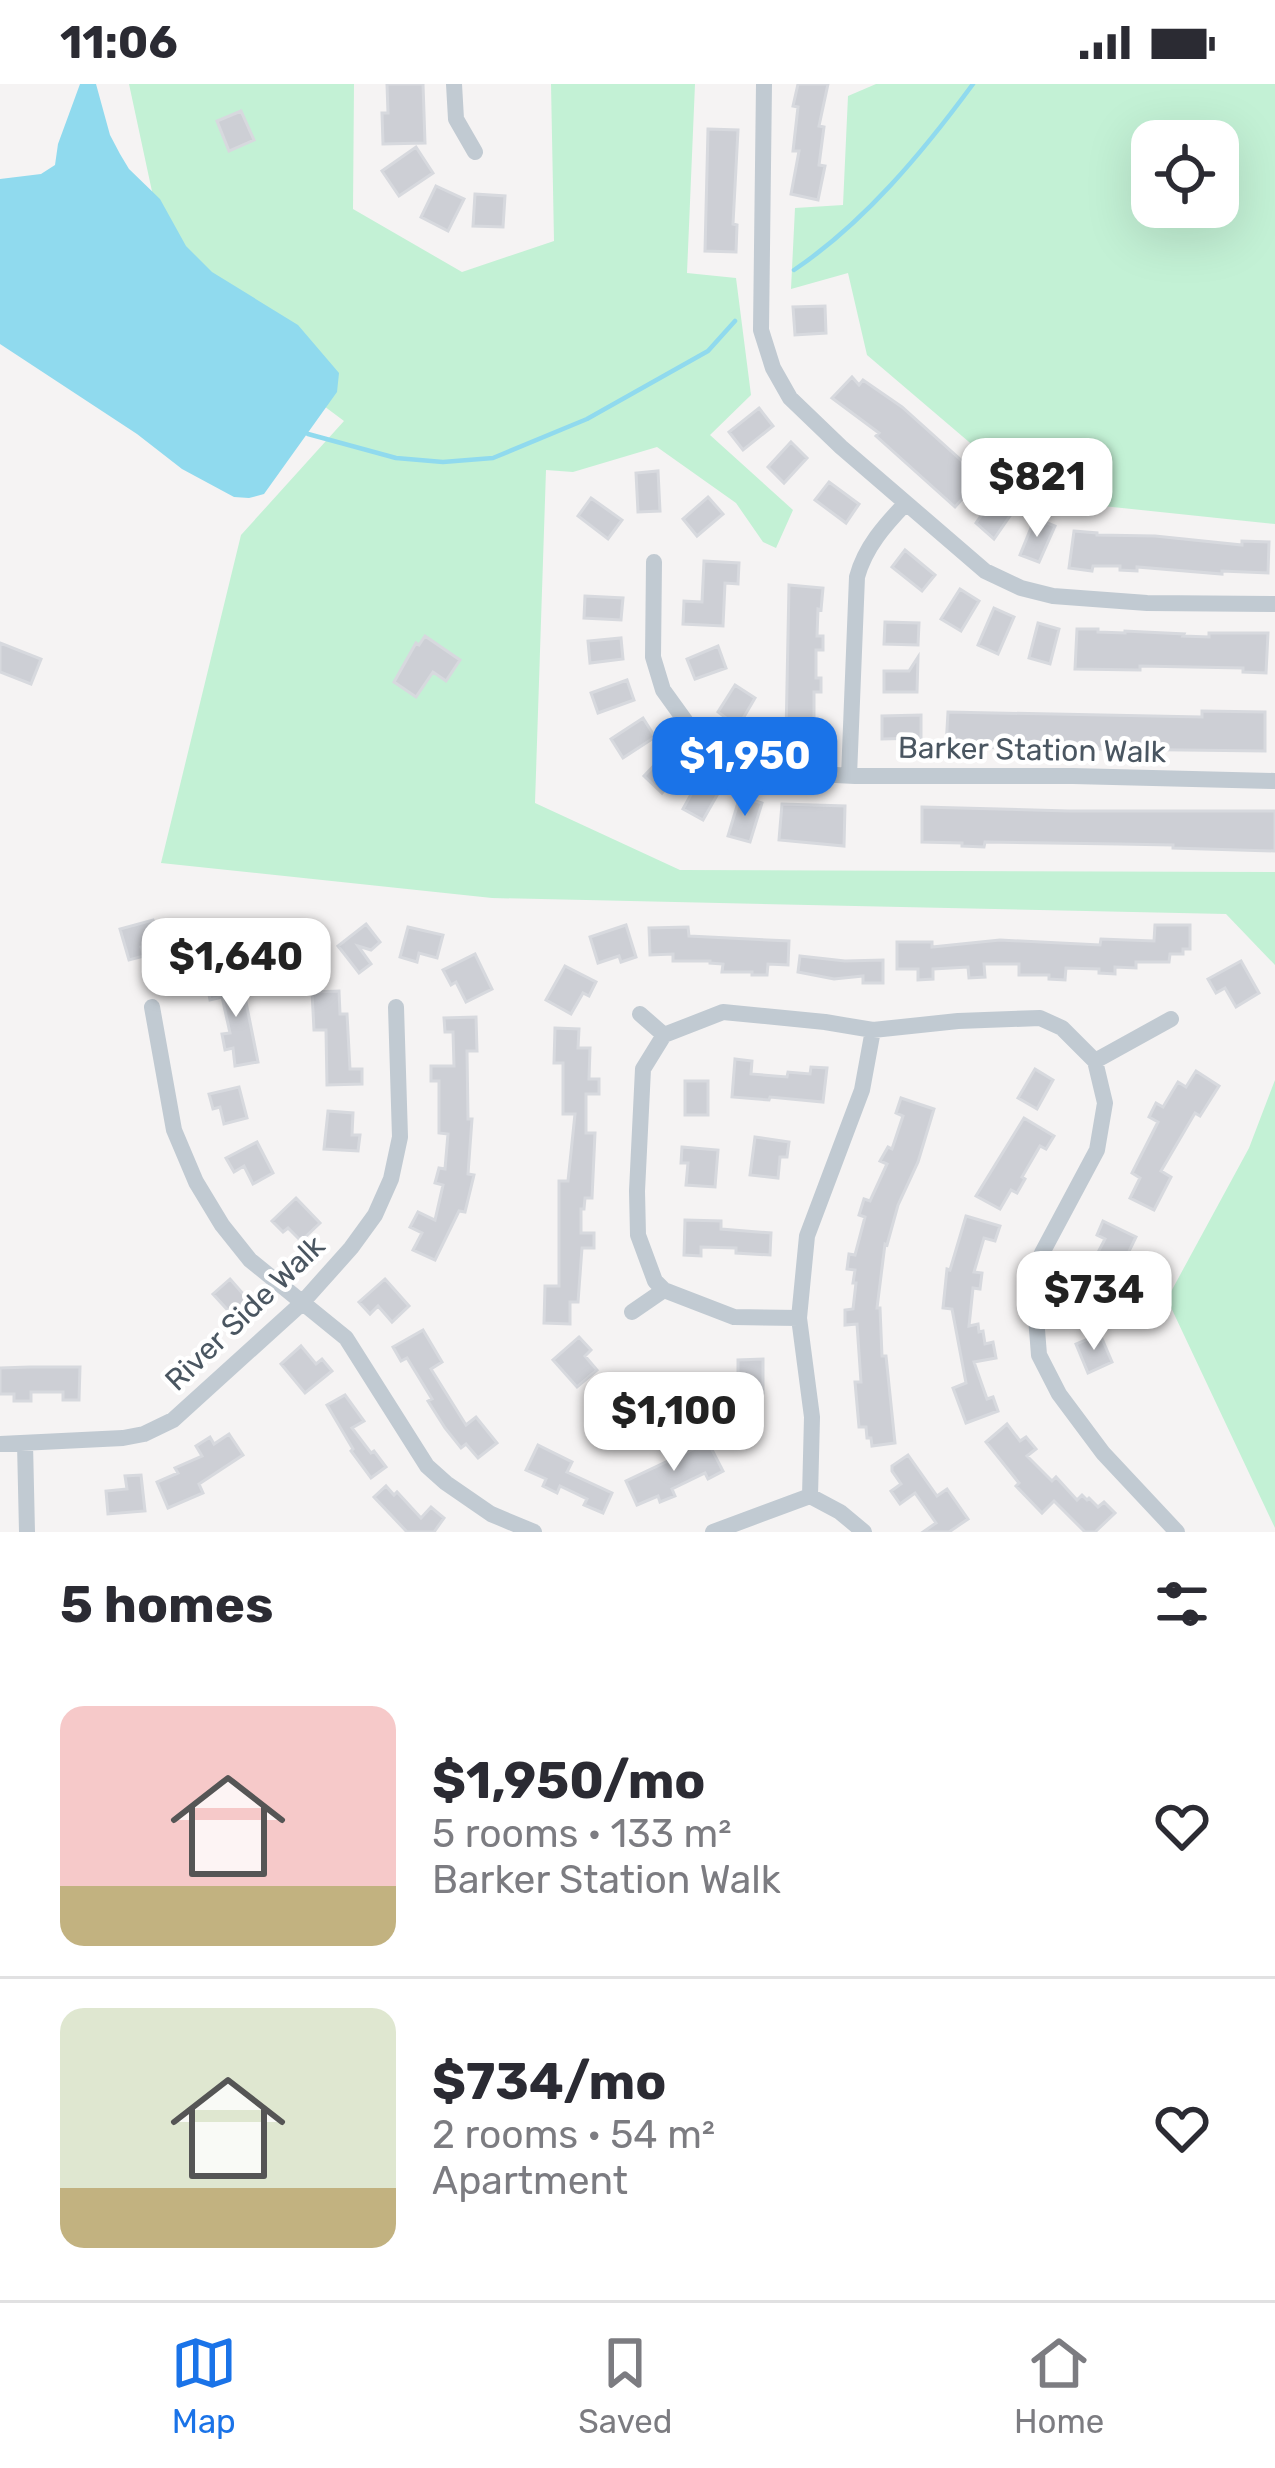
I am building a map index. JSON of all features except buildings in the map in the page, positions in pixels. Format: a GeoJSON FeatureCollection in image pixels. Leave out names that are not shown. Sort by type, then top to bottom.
{"type":"FeatureCollection","features":[{"type":"Feature","properties":{"kind":"street"},"geometry":{"type":"LineString","coordinates":[[454,84],[456,119],[475,152]]}},
{"type":"Feature","properties":{"kind":"street"},"geometry":{"type":"LineString","coordinates":[[764,84],[761,330],[773,368],[790,398],[985,571],[1021,588],[1053,596],[1148,603],[1275,604]]}},
{"type":"Feature","properties":{"kind":"street"},"geometry":{"type":"LineString","coordinates":[[849,776],[857,577],[880,530],[905,502]]}},
{"type":"Feature","properties":{"kind":"street","name":"Barker Station Walk"},"geometry":{"type":"LineString","coordinates":[[654,562],[653,657],[663,690],[694,733],[724,757],[756,771],[1275,781]]}},
{"type":"Feature","properties":{"kind":"street"},"geometry":{"type":"LineString","coordinates":[[152,1006],[174,1130],[196,1183],[222,1225],[250,1260],[346,1338],[427,1466],[491,1514],[534,1532]]}},
{"type":"Feature","properties":{"kind":"street","name":"River Side Walk"},"geometry":{"type":"LineString","coordinates":[[0,1444],[144,1434],[173,1420],[301,1304],[363,1232],[391,1180],[400,1137],[396,1006]]}},
{"type":"Feature","properties":{"kind":"street"},"geometry":{"type":"LineString","coordinates":[[800,1318],[734,1317],[664,1290],[655,1281],[638,1235],[637,1191],[643,1069],[664,1035],[723,1012],[873,1030],[1040,1018],[1062,1028],[1095,1061],[1105,1102],[1097,1150],[1042,1252],[1034,1292],[1039,1355],[1059,1394],[1103,1454],[1177,1532]]}},
{"type":"Feature","properties":{"kind":"street"},"geometry":{"type":"LineString","coordinates":[[640,1014],[664,1035]]}},
{"type":"Feature","properties":{"kind":"street"},"geometry":{"type":"LineString","coordinates":[[1095,1061],[1171,1019]]}},
{"type":"Feature","properties":{"kind":"street"},"geometry":{"type":"LineString","coordinates":[[810,1496],[812,1417],[800,1318],[807,1236],[862,1090],[873,1030]]}},
{"type":"Feature","properties":{"kind":"street"},"geometry":{"type":"LineString","coordinates":[[632,1312],[664,1290]]}},
{"type":"Feature","properties":{"kind":"street"},"geometry":{"type":"LineString","coordinates":[[25,1444],[27,1532]]}},
{"type":"Feature","properties":{"kind":"street"},"geometry":{"type":"LineString","coordinates":[[713,1532],[810,1496],[864,1532]]}},
{"type":"Feature","properties":{"kind":"green space"},"geometry":{"type":"Polygon","coordinates":[[[129,84],[354,84],[353,209],[462,272],[554,241],[551,84],[695,84],[687,273],[736,278],[751,395],[710,435],[793,510],[776,548],[763,542],[736,503],[657,447],[573,472],[546,470],[535,803],[680,870],[1275,872],[1275,965],[1226,914],[492,898],[161,863],[241,535],[344,421],[174,294],[129,84]]]}},
{"type":"Feature","properties":{"kind":"green space"},"geometry":{"type":"Polygon","coordinates":[[[876,84],[1275,84],[1275,524],[1036,499],[867,355],[848,273],[791,289],[795,208],[843,205],[848,96],[876,84]]]}},
{"type":"Feature","properties":{"kind":"green space"},"geometry":{"type":"Polygon","coordinates":[[[1275,1080],[1275,1528],[1167,1299],[1249,1148],[1275,1080]]]}},
{"type":"Feature","properties":{"kind":"water"},"geometry":{"type":"Polygon","coordinates":[[[80,84],[96,84],[120,154],[160,199],[186,246],[212,272],[298,325],[339,373],[337,392],[264,494],[234,497],[182,469],[0,344],[0,179],[41,174],[55,165],[80,84]]]}},
{"type":"Feature","properties":{"kind":"waterway"},"geometry":{"type":"LineString","coordinates":[[794,270],[844,231],[891,185],[973,84]]}},
{"type":"Feature","properties":{"kind":"waterway"},"geometry":{"type":"LineString","coordinates":[[308,434],[396,458],[443,462],[493,458],[587,419],[708,351],[735,321]]}}]}
